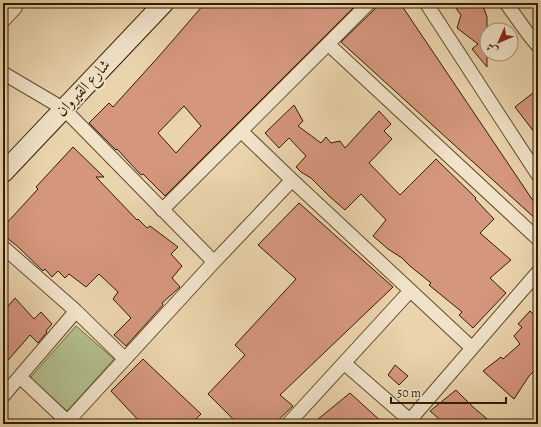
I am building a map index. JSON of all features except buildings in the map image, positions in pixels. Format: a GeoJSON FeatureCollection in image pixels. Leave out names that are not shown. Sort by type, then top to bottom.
{"type":"FeatureCollection","features":[{"type":"Feature","properties":{"kind":"main road","name":"شارع القيروان"},"geometry":{"type":"LineString","coordinates":[[3,173],[164,3]]}},
{"type":"Feature","properties":{"kind":"street"},"geometry":{"type":"LineString","coordinates":[[3,21],[15,8],[17,3]]}},
{"type":"Feature","properties":{"kind":"street"},"geometry":{"type":"LineString","coordinates":[[162,210],[369,3]]}},
{"type":"Feature","properties":{"kind":"street"},"geometry":{"type":"LineString","coordinates":[[426,3],[538,175]]}},
{"type":"Feature","properties":{"kind":"street"},"geometry":{"type":"LineString","coordinates":[[506,3],[528,36],[538,46]]}},
{"type":"Feature","properties":{"kind":"street"},"geometry":{"type":"LineString","coordinates":[[328,44],[538,239]]}},
{"type":"Feature","properties":{"kind":"street"},"geometry":{"type":"LineString","coordinates":[[3,73],[64,109],[214,262]]}},
{"type":"Feature","properties":{"kind":"street"},"geometry":{"type":"LineString","coordinates":[[241,131],[472,348]]}},
{"type":"Feature","properties":{"kind":"street"},"geometry":{"type":"LineString","coordinates":[[20,377],[69,423],[214,262],[292,180]]}},
{"type":"Feature","properties":{"kind":"street"},"geometry":{"type":"LineString","coordinates":[[3,247],[126,359]]}},
{"type":"Feature","properties":{"kind":"street"},"geometry":{"type":"LineString","coordinates":[[344,362],[412,422],[472,348],[538,272]]}},
{"type":"Feature","properties":{"kind":"street"},"geometry":{"type":"LineString","coordinates":[[288,424],[410,291]]}},
{"type":"Feature","properties":{"kind":"street"},"geometry":{"type":"LineString","coordinates":[[3,396],[76,312]]}},
{"type":"Feature","properties":{"kind":"green space"},"geometry":{"type":"Polygon","coordinates":[[[76,326],[114,359],[67,411],[30,378],[76,326]]]}}]}
